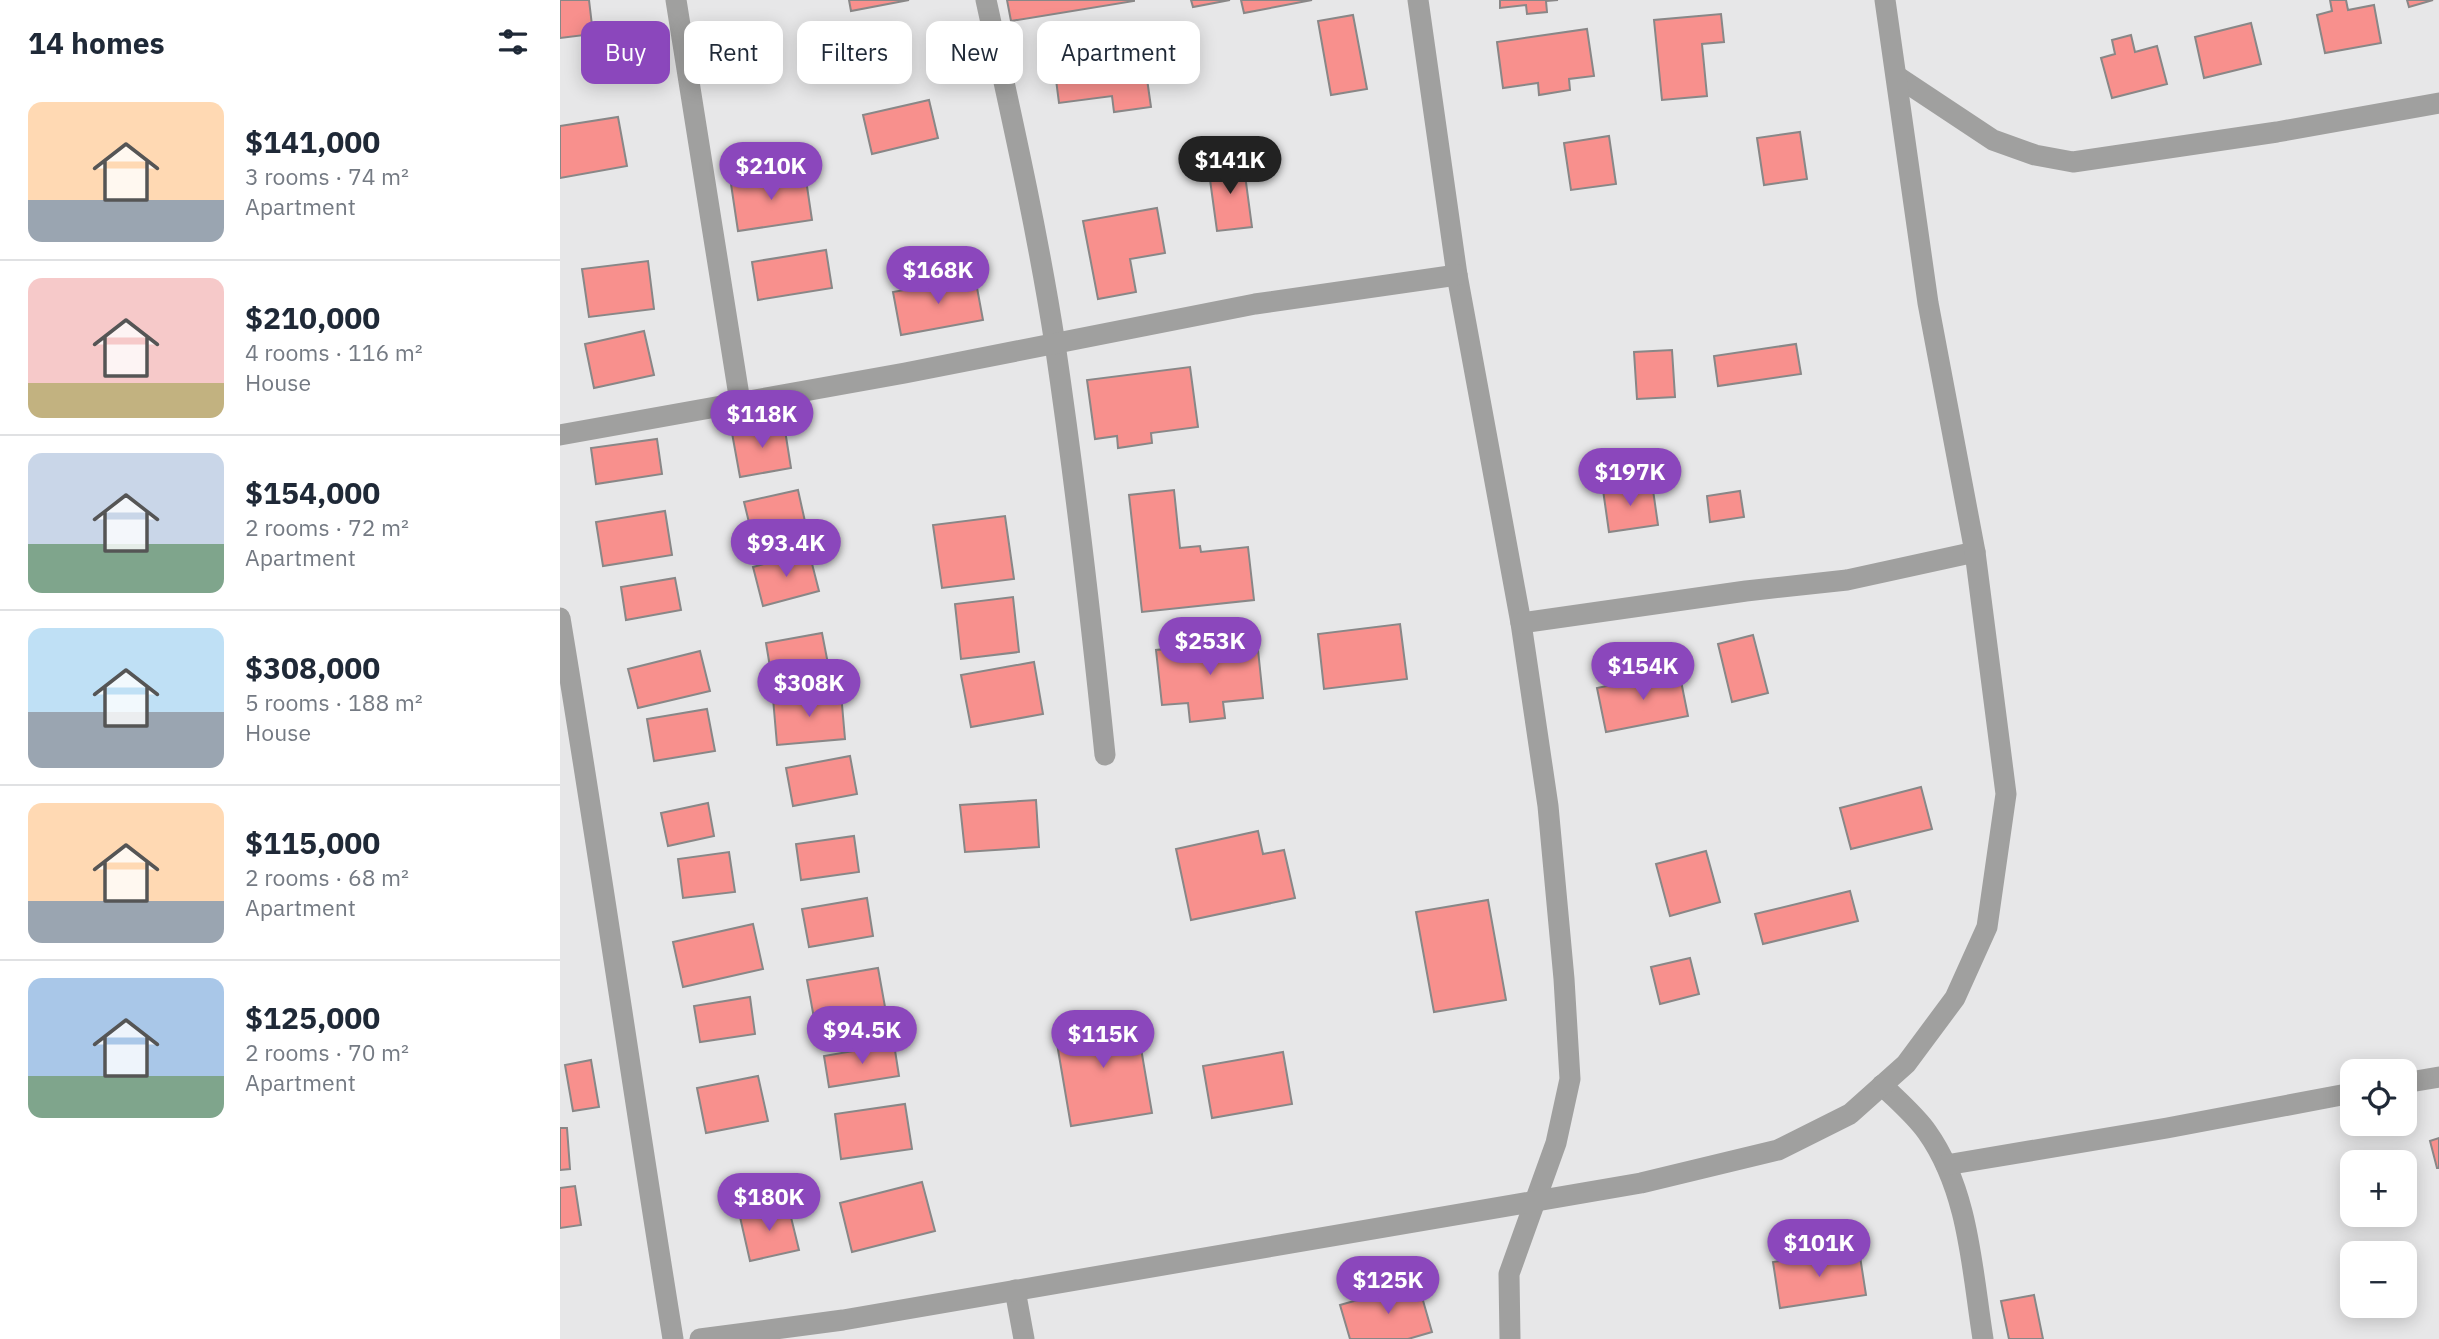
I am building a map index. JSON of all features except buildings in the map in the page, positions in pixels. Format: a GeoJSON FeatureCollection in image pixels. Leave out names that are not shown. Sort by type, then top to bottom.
{"type":"FeatureCollection","features":[{"type":"Feature","properties":{"kind":"street"},"geometry":{"type":"LineString","coordinates":[[677,0],[740,402]]}},
{"type":"Feature","properties":{"kind":"street"},"geometry":{"type":"LineString","coordinates":[[986,0],[1013,120],[1055,343],[1089,603],[1105,755]]}},
{"type":"Feature","properties":{"kind":"street"},"geometry":{"type":"LineString","coordinates":[[1418,0],[1457,275],[1521,623],[1548,806],[1570,1079],[1556,1143],[1509,1274],[1510,1339]]}},
{"type":"Feature","properties":{"kind":"street"},"geometry":{"type":"LineString","coordinates":[[700,1339],[845,1330],[1015,1290],[1641,1183],[1777,1150],[1850,1114],[1906,1064],[1955,998],[1987,928],[2006,794],[1975,552],[1928,303],[1885,0]]}},
{"type":"Feature","properties":{"kind":"street"},"geometry":{"type":"LineString","coordinates":[[1898,77],[1993,140],[2035,155],[2073,162],[2277,132],[2439,103]]}},
{"type":"Feature","properties":{"kind":"street"},"geometry":{"type":"LineString","coordinates":[[560,435],[1255,304],[1457,275]]}},
{"type":"Feature","properties":{"kind":"street"},"geometry":{"type":"LineString","coordinates":[[1521,623],[1746,591],[1847,580],[1975,552]]}},
{"type":"Feature","properties":{"kind":"street"},"geometry":{"type":"LineString","coordinates":[[560,618],[569,723],[673,1339]]}},
{"type":"Feature","properties":{"kind":"street"},"geometry":{"type":"LineString","coordinates":[[2417,1081],[2439,1077]]}},
{"type":"Feature","properties":{"kind":"street"},"geometry":{"type":"LineString","coordinates":[[1882,1085],[1927,1131],[1946,1165],[1963,1212],[1983,1339]]}},
{"type":"Feature","properties":{"kind":"street"},"geometry":{"type":"LineString","coordinates":[[1946,1165],[2340,1095]]}},
{"type":"Feature","properties":{"kind":"street"},"geometry":{"type":"LineString","coordinates":[[1015,1290],[1024,1339]]}}]}
